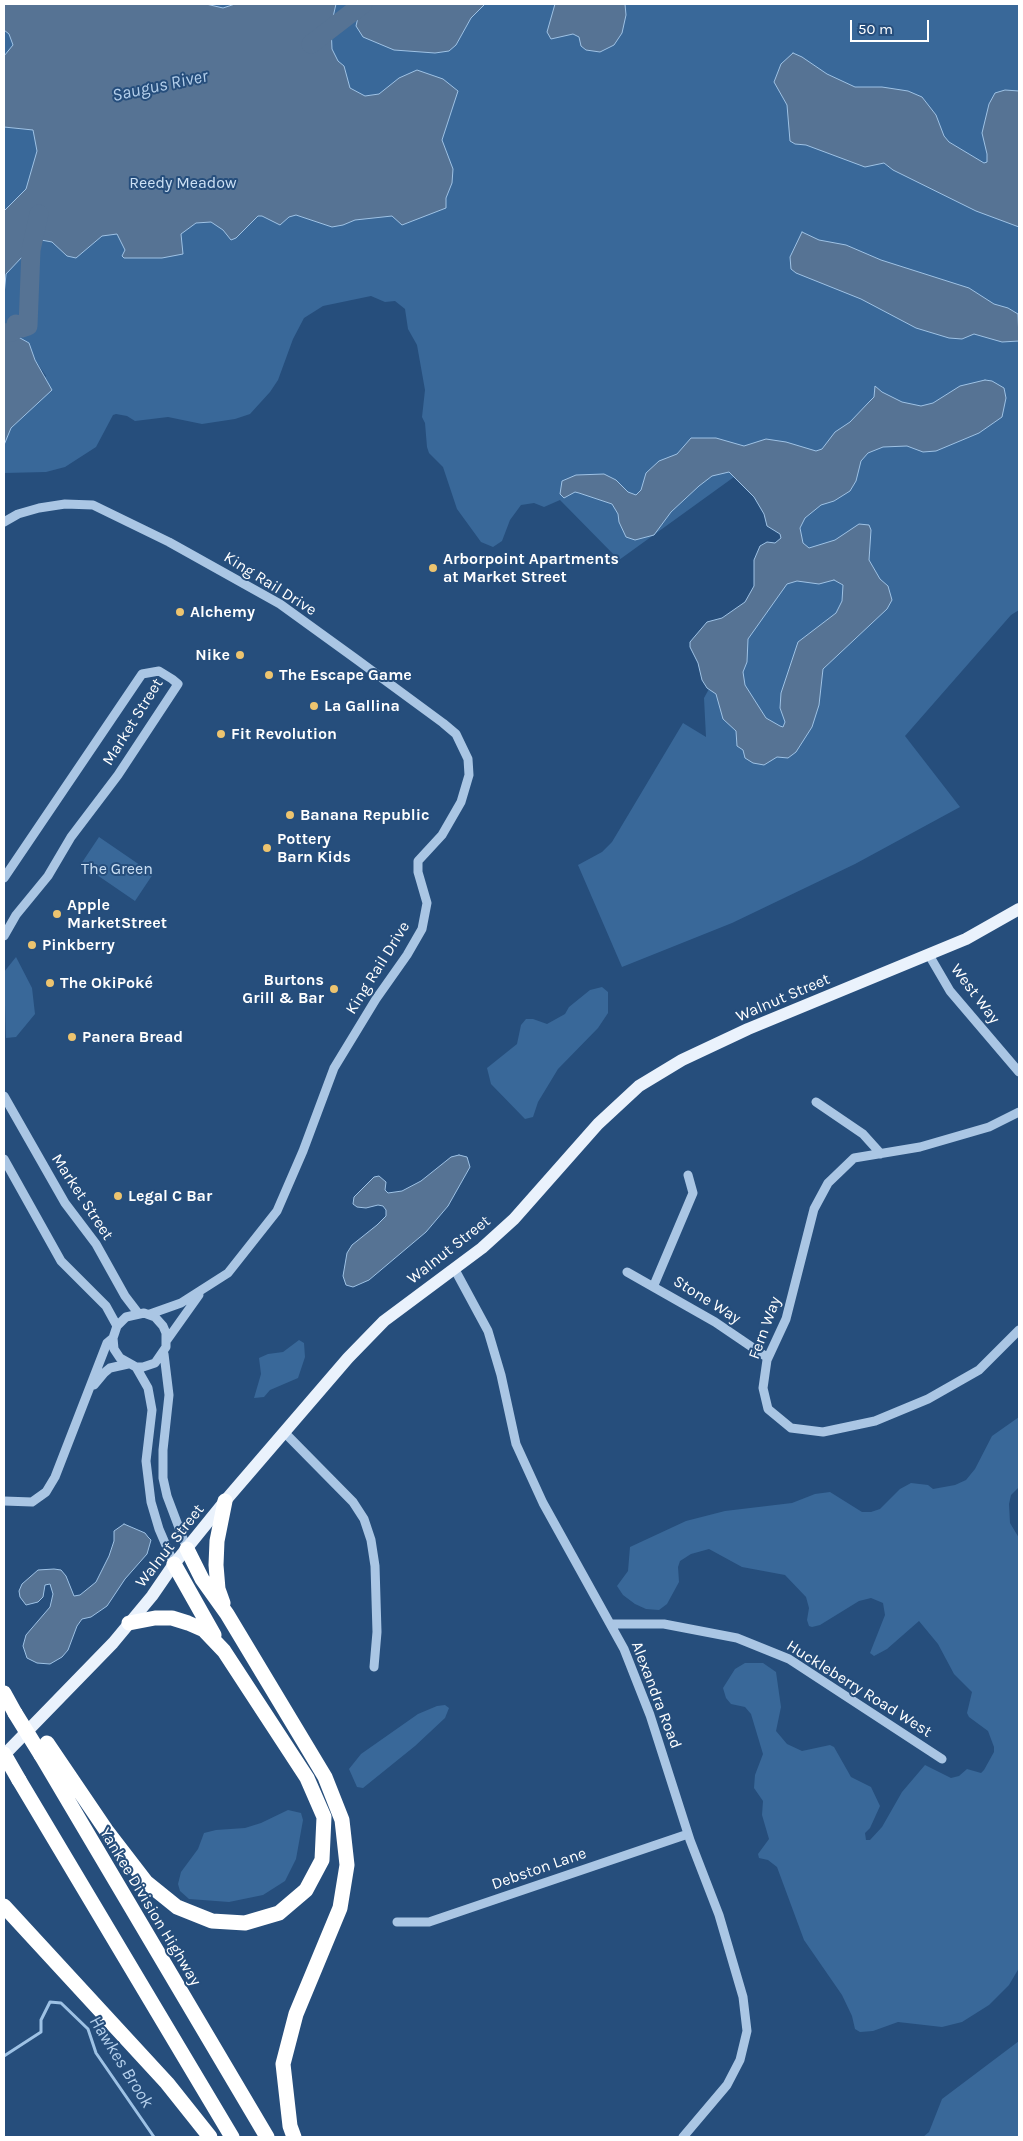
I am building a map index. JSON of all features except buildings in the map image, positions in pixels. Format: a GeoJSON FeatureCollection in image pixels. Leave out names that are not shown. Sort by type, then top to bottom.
{"type":"FeatureCollection","features":[{"type":"Feature","properties":{"kind":"highway"},"geometry":{"type":"LineString","coordinates":[[225,1502],[217,1541],[216,1565],[218,1588],[226,1614]]}},
{"type":"Feature","properties":{"kind":"highway"},"geometry":{"type":"LineString","coordinates":[[187,1549],[202,1579],[226,1614],[325,1777],[342,1820],[347,1865],[340,1908],[296,2014],[283,2064],[290,2126],[294,2137]]}},
{"type":"Feature","properties":{"kind":"highway"},"geometry":{"type":"LineString","coordinates":[[4,1693],[19,1719],[146,1882],[177,1907],[212,1921],[220,1922],[245,1923],[279,1913],[306,1890],[322,1860],[324,1817],[307,1778],[224,1651],[174,1564]]}},
{"type":"Feature","properties":{"kind":"highway"},"geometry":{"type":"LineString","coordinates":[[129,1623],[155,1618],[172,1618],[204,1630],[224,1651]]}},
{"type":"Feature","properties":{"kind":"highway","name":"Yankee Division Highway"},"geometry":{"type":"LineString","coordinates":[[44,1749],[267,2137]]}},
{"type":"Feature","properties":{"kind":"highway"},"geometry":{"type":"LineString","coordinates":[[4,1755],[232,2137]]}},
{"type":"Feature","properties":{"kind":"highway"},"geometry":{"type":"LineString","coordinates":[[4,1893],[22,1925]]}},
{"type":"Feature","properties":{"kind":"highway"},"geometry":{"type":"LineString","coordinates":[[4,1906],[167,2083],[210,2137]]}},
{"type":"Feature","properties":{"kind":"main road","name":"Walnut Street"},"geometry":{"type":"LineString","coordinates":[[4,1755],[48,1712],[129,1623],[225,1502],[348,1358],[384,1321],[482,1248],[514,1219],[598,1124],[640,1086],[682,1060],[748,1029],[966,939],[1019,909]]}},
{"type":"Feature","properties":{"kind":"street","name":"King Rail Drive"},"geometry":{"type":"LineString","coordinates":[[4,522],[18,514],[39,508],[65,504],[93,506],[169,542],[280,604],[356,659],[444,723],[456,734],[468,759],[469,775],[461,802],[442,835],[418,861],[418,872],[427,903],[422,929],[334,1068],[307,1142],[277,1210],[228,1273],[181,1303],[150,1314]]}},
{"type":"Feature","properties":{"kind":"street","name":"Market Street"},"geometry":{"type":"LineString","coordinates":[[4,878],[142,674],[159,671],[178,684],[118,775],[71,837],[48,876],[16,915],[4,936]]}},
{"type":"Feature","properties":{"kind":"street","name":"West Way"},"geometry":{"type":"LineString","coordinates":[[929,955],[950,990],[1019,1072]]}},
{"type":"Feature","properties":{"kind":"street","name":"Market Street"},"geometry":{"type":"LineString","coordinates":[[4,1096],[66,1203],[96,1244],[125,1296],[138,1313]]}},
{"type":"Feature","properties":{"kind":"street"},"geometry":{"type":"LineString","coordinates":[[816,1102],[863,1134],[881,1154]]}},
{"type":"Feature","properties":{"kind":"street","name":"Fern Way"},"geometry":{"type":"LineString","coordinates":[[1019,1112],[980,1130],[920,1147],[854,1158],[828,1183],[814,1209],[786,1319],[768,1358],[763,1388],[768,1408],[791,1428],[822,1432],[875,1421],[928,1399],[979,1370],[1019,1330]]}},
{"type":"Feature","properties":{"kind":"street"},"geometry":{"type":"LineString","coordinates":[[4,1159],[61,1261],[106,1306],[117,1326]]}},
{"type":"Feature","properties":{"kind":"street"},"geometry":{"type":"LineString","coordinates":[[654,1286],[693,1193],[688,1175]]}},
{"type":"Feature","properties":{"kind":"street","name":"Alexandra Road"},"geometry":{"type":"LineString","coordinates":[[454,1268],[488,1331],[501,1375],[516,1444],[543,1503],[624,1649],[650,1715],[688,1834],[719,1915],[743,1998],[747,2031],[740,2060],[727,2085],[683,2137]]}},
{"type":"Feature","properties":{"kind":"street","name":"Stone Way"},"geometry":{"type":"LineString","coordinates":[[627,1272],[715,1322],[768,1358]]}},
{"type":"Feature","properties":{"kind":"street","name":"King Rail Drive"},"geometry":{"type":"LineString","coordinates":[[167,1340],[201,1292]]}},
{"type":"Feature","properties":{"kind":"street"},"geometry":{"type":"LineString","coordinates":[[174,1564],[159,1529],[151,1502],[146,1461],[152,1410],[148,1388],[132,1365],[120,1358],[114,1349],[113,1338],[117,1326],[126,1317],[138,1313],[150,1314],[164,1326],[167,1340],[164,1354],[169,1395],[162,1450],[163,1478],[167,1496],[187,1549]]}},
{"type":"Feature","properties":{"kind":"street"},"geometry":{"type":"LineString","coordinates":[[4,1501],[32,1502],[46,1492],[55,1477],[107,1343],[113,1338]]}},
{"type":"Feature","properties":{"kind":"street"},"geometry":{"type":"LineString","coordinates":[[87,1395],[110,1368],[132,1365],[143,1367],[155,1363],[164,1354]]}},
{"type":"Feature","properties":{"kind":"street"},"geometry":{"type":"LineString","coordinates":[[285,1433],[353,1502],[364,1519],[371,1540],[375,1566],[377,1632],[374,1668]]}},
{"type":"Feature","properties":{"kind":"street","name":"Huckleberry Road West"},"geometry":{"type":"LineString","coordinates":[[611,1624],[664,1624],[737,1638],[789,1659],[942,1759]]}},
{"type":"Feature","properties":{"kind":"street","name":"Debston Lane"},"geometry":{"type":"LineString","coordinates":[[397,1922],[429,1922],[688,1834]]}},
{"type":"Feature","properties":{"kind":"green space","name":"Reedy Meadow"},"geometry":{"type":"Polygon","coordinates":[[[4,4],[1019,4],[1019,610],[1011,615],[905,736],[960,807],[855,864],[732,923],[622,967],[578,865],[602,852],[612,842],[683,723],[706,737],[704,698],[783,554],[782,516],[734,477],[619,560],[560,500],[544,507],[534,503],[521,505],[510,520],[502,541],[493,547],[481,542],[457,509],[443,467],[429,453],[425,423],[422,417],[425,390],[417,345],[408,329],[405,309],[395,301],[385,302],[371,296],[323,306],[304,318],[293,339],[278,380],[250,414],[235,419],[202,424],[168,417],[135,421],[127,416],[116,414],[113,415],[96,447],[65,467],[46,472],[4,473],[4,445],[11,428],[46,376],[35,360],[29,343],[4,329],[4,4]]]}},
{"type":"Feature","properties":{"kind":"green space","name":"The Green"},"geometry":{"type":"Polygon","coordinates":[[[99,837],[153,874],[135,901],[81,864],[99,837]]]}},
{"type":"Feature","properties":{"kind":"green space"},"geometry":{"type":"Polygon","coordinates":[[[16,957],[32,988],[35,1014],[16,1037],[6,1038],[4,972],[16,957]]]}},
{"type":"Feature","properties":{"kind":"green space"},"geometry":{"type":"Polygon","coordinates":[[[602,987],[608,992],[608,1013],[598,1028],[558,1069],[538,1102],[533,1117],[525,1119],[491,1084],[487,1068],[517,1044],[521,1025],[526,1019],[533,1019],[547,1024],[565,1014],[569,1007],[590,990],[602,987]]]}},
{"type":"Feature","properties":{"kind":"green space"},"geometry":{"type":"Polygon","coordinates":[[[299,1340],[304,1343],[305,1357],[298,1378],[270,1390],[264,1397],[254,1398],[261,1374],[259,1358],[268,1354],[283,1352],[299,1340]]]}},
{"type":"Feature","properties":{"kind":"green space"},"geometry":{"type":"Polygon","coordinates":[[[1019,1417],[1019,1487],[1011,1495],[1009,1504],[1010,1523],[1019,1538],[1019,1968],[1009,1985],[989,2005],[962,2022],[942,2027],[898,2022],[873,2031],[860,2032],[855,2029],[852,2016],[842,1995],[804,1940],[777,1867],[768,1860],[759,1858],[758,1854],[769,1839],[762,1815],[763,1801],[754,1788],[755,1775],[763,1754],[751,1714],[745,1707],[731,1704],[726,1698],[723,1688],[735,1669],[745,1663],[763,1663],[776,1672],[781,1707],[776,1731],[787,1744],[802,1751],[830,1745],[834,1747],[851,1777],[871,1787],[880,1806],[870,1828],[865,1833],[866,1840],[870,1840],[882,1827],[902,1792],[925,1765],[951,1778],[959,1776],[967,1769],[981,1773],[984,1770],[994,1752],[994,1747],[988,1731],[969,1717],[967,1713],[972,1692],[954,1674],[938,1644],[919,1621],[887,1649],[874,1656],[870,1653],[885,1615],[883,1603],[871,1598],[859,1601],[820,1625],[812,1627],[809,1626],[807,1620],[809,1608],[806,1597],[785,1575],[742,1567],[709,1549],[691,1554],[680,1561],[678,1567],[679,1582],[667,1604],[659,1610],[646,1609],[635,1604],[623,1595],[617,1586],[628,1571],[630,1547],[686,1521],[725,1511],[792,1503],[815,1494],[830,1492],[862,1512],[871,1512],[880,1509],[900,1489],[911,1483],[928,1485],[933,1489],[955,1485],[966,1480],[975,1469],[992,1436],[1019,1417]]]}},
{"type":"Feature","properties":{"kind":"green space"},"geometry":{"type":"Polygon","coordinates":[[[445,1705],[449,1708],[445,1718],[415,1746],[363,1788],[357,1787],[349,1769],[361,1754],[418,1714],[437,1706],[445,1705]]]}},
{"type":"Feature","properties":{"kind":"green space"},"geometry":{"type":"Polygon","coordinates":[[[288,1810],[301,1813],[303,1820],[296,1859],[285,1881],[263,1895],[229,1902],[189,1899],[180,1891],[178,1884],[181,1872],[198,1849],[204,1833],[216,1830],[245,1828],[261,1823],[288,1810]]]}},
{"type":"Feature","properties":{"kind":"green space"},"geometry":{"type":"Polygon","coordinates":[[[1019,2041],[1019,2137],[923,2137],[929,2132],[942,2099],[1019,2041]]]}},
{"type":"Feature","properties":{"kind":"water"},"geometry":{"type":"Polygon","coordinates":[[[4,4],[206,4],[223,8],[235,4],[336,4],[331,26],[332,49],[338,61],[344,66],[350,88],[365,96],[379,94],[399,78],[417,70],[443,79],[458,91],[442,140],[453,169],[452,183],[446,198],[446,208],[402,225],[392,216],[355,220],[332,227],[296,215],[289,217],[280,225],[262,216],[258,216],[236,238],[231,240],[223,230],[211,222],[196,223],[181,234],[183,254],[162,258],[124,258],[122,256],[125,250],[117,234],[102,236],[76,258],[67,256],[52,242],[30,238],[23,256],[6,274],[4,295],[4,211],[26,189],[37,151],[33,130],[4,127],[4,56],[13,45],[9,34],[4,30],[4,4]]]}},
{"type":"Feature","properties":{"kind":"water"},"geometry":{"type":"Polygon","coordinates":[[[361,4],[485,4],[471,18],[456,45],[449,51],[435,53],[394,50],[363,37],[356,26],[361,4]]]}},
{"type":"Feature","properties":{"kind":"water"},"geometry":{"type":"Polygon","coordinates":[[[555,4],[625,4],[626,15],[622,33],[614,45],[600,52],[586,50],[581,46],[579,37],[573,34],[551,39],[547,32],[555,4]]]}},
{"type":"Feature","properties":{"kind":"water"},"geometry":{"type":"Polygon","coordinates":[[[793,53],[827,74],[855,87],[882,87],[908,91],[922,97],[936,115],[944,136],[949,142],[984,163],[987,162],[987,154],[982,133],[989,104],[995,93],[1005,90],[1019,91],[1019,227],[976,211],[893,170],[884,163],[865,167],[790,141],[787,105],[774,82],[781,64],[793,53]]]}},
{"type":"Feature","properties":{"kind":"water"},"geometry":{"type":"Polygon","coordinates":[[[802,232],[819,240],[846,245],[881,260],[969,288],[994,304],[1008,308],[1018,314],[1019,341],[1002,342],[974,334],[962,339],[949,338],[916,328],[861,299],[796,273],[791,269],[790,257],[802,232]]]}},
{"type":"Feature","properties":{"kind":"water"},"geometry":{"type":"Polygon","coordinates":[[[4,329],[29,343],[35,360],[52,390],[11,428],[4,445],[4,329]]]}},
{"type":"Feature","properties":{"kind":"water"},"geometry":{"type":"Polygon","coordinates":[[[985,380],[992,381],[1004,388],[1006,398],[1002,417],[979,433],[936,451],[923,452],[907,446],[883,447],[868,453],[861,461],[856,481],[850,491],[834,501],[821,505],[805,518],[800,528],[803,543],[809,548],[835,540],[859,524],[869,525],[871,530],[869,560],[880,579],[888,586],[892,600],[887,609],[823,669],[819,705],[812,727],[796,752],[788,758],[777,757],[764,765],[753,763],[745,758],[743,750],[737,746],[736,731],[723,719],[716,694],[707,688],[702,680],[698,663],[690,647],[690,642],[707,622],[722,618],[745,602],[754,586],[754,560],[760,546],[767,542],[775,543],[781,538],[780,534],[767,526],[764,514],[754,497],[729,472],[712,476],[699,486],[671,512],[654,535],[635,540],[626,537],[619,522],[618,514],[612,504],[575,492],[564,498],[560,494],[562,481],[576,475],[604,474],[616,480],[628,492],[636,495],[641,490],[646,473],[659,461],[677,454],[691,438],[716,438],[744,446],[766,439],[786,442],[816,451],[822,449],[835,432],[850,422],[874,397],[875,386],[882,392],[902,402],[921,406],[933,403],[960,386],[985,380]],[[834,580],[819,584],[797,581],[787,584],[748,639],[747,662],[743,672],[745,685],[766,718],[780,726],[783,727],[785,722],[780,708],[781,693],[798,642],[836,613],[842,601],[843,585],[834,580]]]}},
{"type":"Feature","properties":{"kind":"water"},"geometry":{"type":"Polygon","coordinates":[[[459,1155],[467,1157],[470,1167],[448,1206],[426,1232],[369,1280],[353,1287],[346,1285],[343,1276],[347,1253],[352,1245],[386,1216],[386,1210],[383,1206],[357,1207],[353,1204],[354,1197],[374,1177],[379,1176],[386,1182],[385,1190],[388,1193],[402,1191],[421,1181],[451,1157],[459,1155]]]}},
{"type":"Feature","properties":{"kind":"water"},"geometry":{"type":"Polygon","coordinates":[[[124,1524],[145,1533],[151,1540],[147,1554],[125,1579],[107,1606],[91,1617],[82,1619],[77,1626],[68,1650],[62,1657],[50,1664],[37,1663],[27,1658],[23,1646],[26,1635],[50,1607],[53,1594],[50,1584],[45,1585],[43,1597],[38,1602],[26,1605],[20,1597],[19,1591],[22,1584],[38,1570],[61,1570],[66,1576],[74,1596],[80,1595],[96,1582],[109,1556],[114,1541],[114,1531],[124,1524]]]}},
{"type":"Feature","properties":{"kind":"waterway","name":"Saugus River"},"geometry":{"type":"LineString","coordinates":[[311,44],[363,4]]}},
{"type":"Feature","properties":{"kind":"waterway","name":"Saugus River"},"geometry":{"type":"LineString","coordinates":[[4,333],[12,332],[17,328],[16,324],[22,328],[28,326],[31,250],[39,214]]}},
{"type":"Feature","properties":{"kind":"waterway","name":"Hawkes Brook"},"geometry":{"type":"LineString","coordinates":[[4,2056],[41,2032],[41,2020],[50,2002],[61,2003],[88,2029],[96,2053],[154,2137]]}},
{"type":"Feature","properties":{"kind":"place","name":"Arborpoint Apartments at Market Street"},"geometry":{"type":"Point","coordinates":[433,568]}},
{"type":"Feature","properties":{"kind":"place","name":"Alchemy"},"geometry":{"type":"Point","coordinates":[180,612]}},
{"type":"Feature","properties":{"kind":"place","name":"Nike"},"geometry":{"type":"Point","coordinates":[240,655]}},
{"type":"Feature","properties":{"kind":"place","name":"The Escape Game"},"geometry":{"type":"Point","coordinates":[269,675]}},
{"type":"Feature","properties":{"kind":"place","name":"La Gallina"},"geometry":{"type":"Point","coordinates":[314,706]}},
{"type":"Feature","properties":{"kind":"place","name":"Fit Revolution"},"geometry":{"type":"Point","coordinates":[221,734]}},
{"type":"Feature","properties":{"kind":"place","name":"Banana Republic"},"geometry":{"type":"Point","coordinates":[290,815]}},
{"type":"Feature","properties":{"kind":"place","name":"Pottery Barn Kids"},"geometry":{"type":"Point","coordinates":[267,848]}},
{"type":"Feature","properties":{"kind":"place","name":"Apple MarketStreet"},"geometry":{"type":"Point","coordinates":[57,914]}},
{"type":"Feature","properties":{"kind":"place","name":"Pinkberry"},"geometry":{"type":"Point","coordinates":[32,945]}},
{"type":"Feature","properties":{"kind":"place","name":"The OkiPoké"},"geometry":{"type":"Point","coordinates":[50,983]}},
{"type":"Feature","properties":{"kind":"place","name":"Burtons Grill & Bar"},"geometry":{"type":"Point","coordinates":[334,989]}},
{"type":"Feature","properties":{"kind":"place","name":"Panera Bread"},"geometry":{"type":"Point","coordinates":[72,1037]}},
{"type":"Feature","properties":{"kind":"place","name":"Legal C Bar"},"geometry":{"type":"Point","coordinates":[118,1196]}}]}
